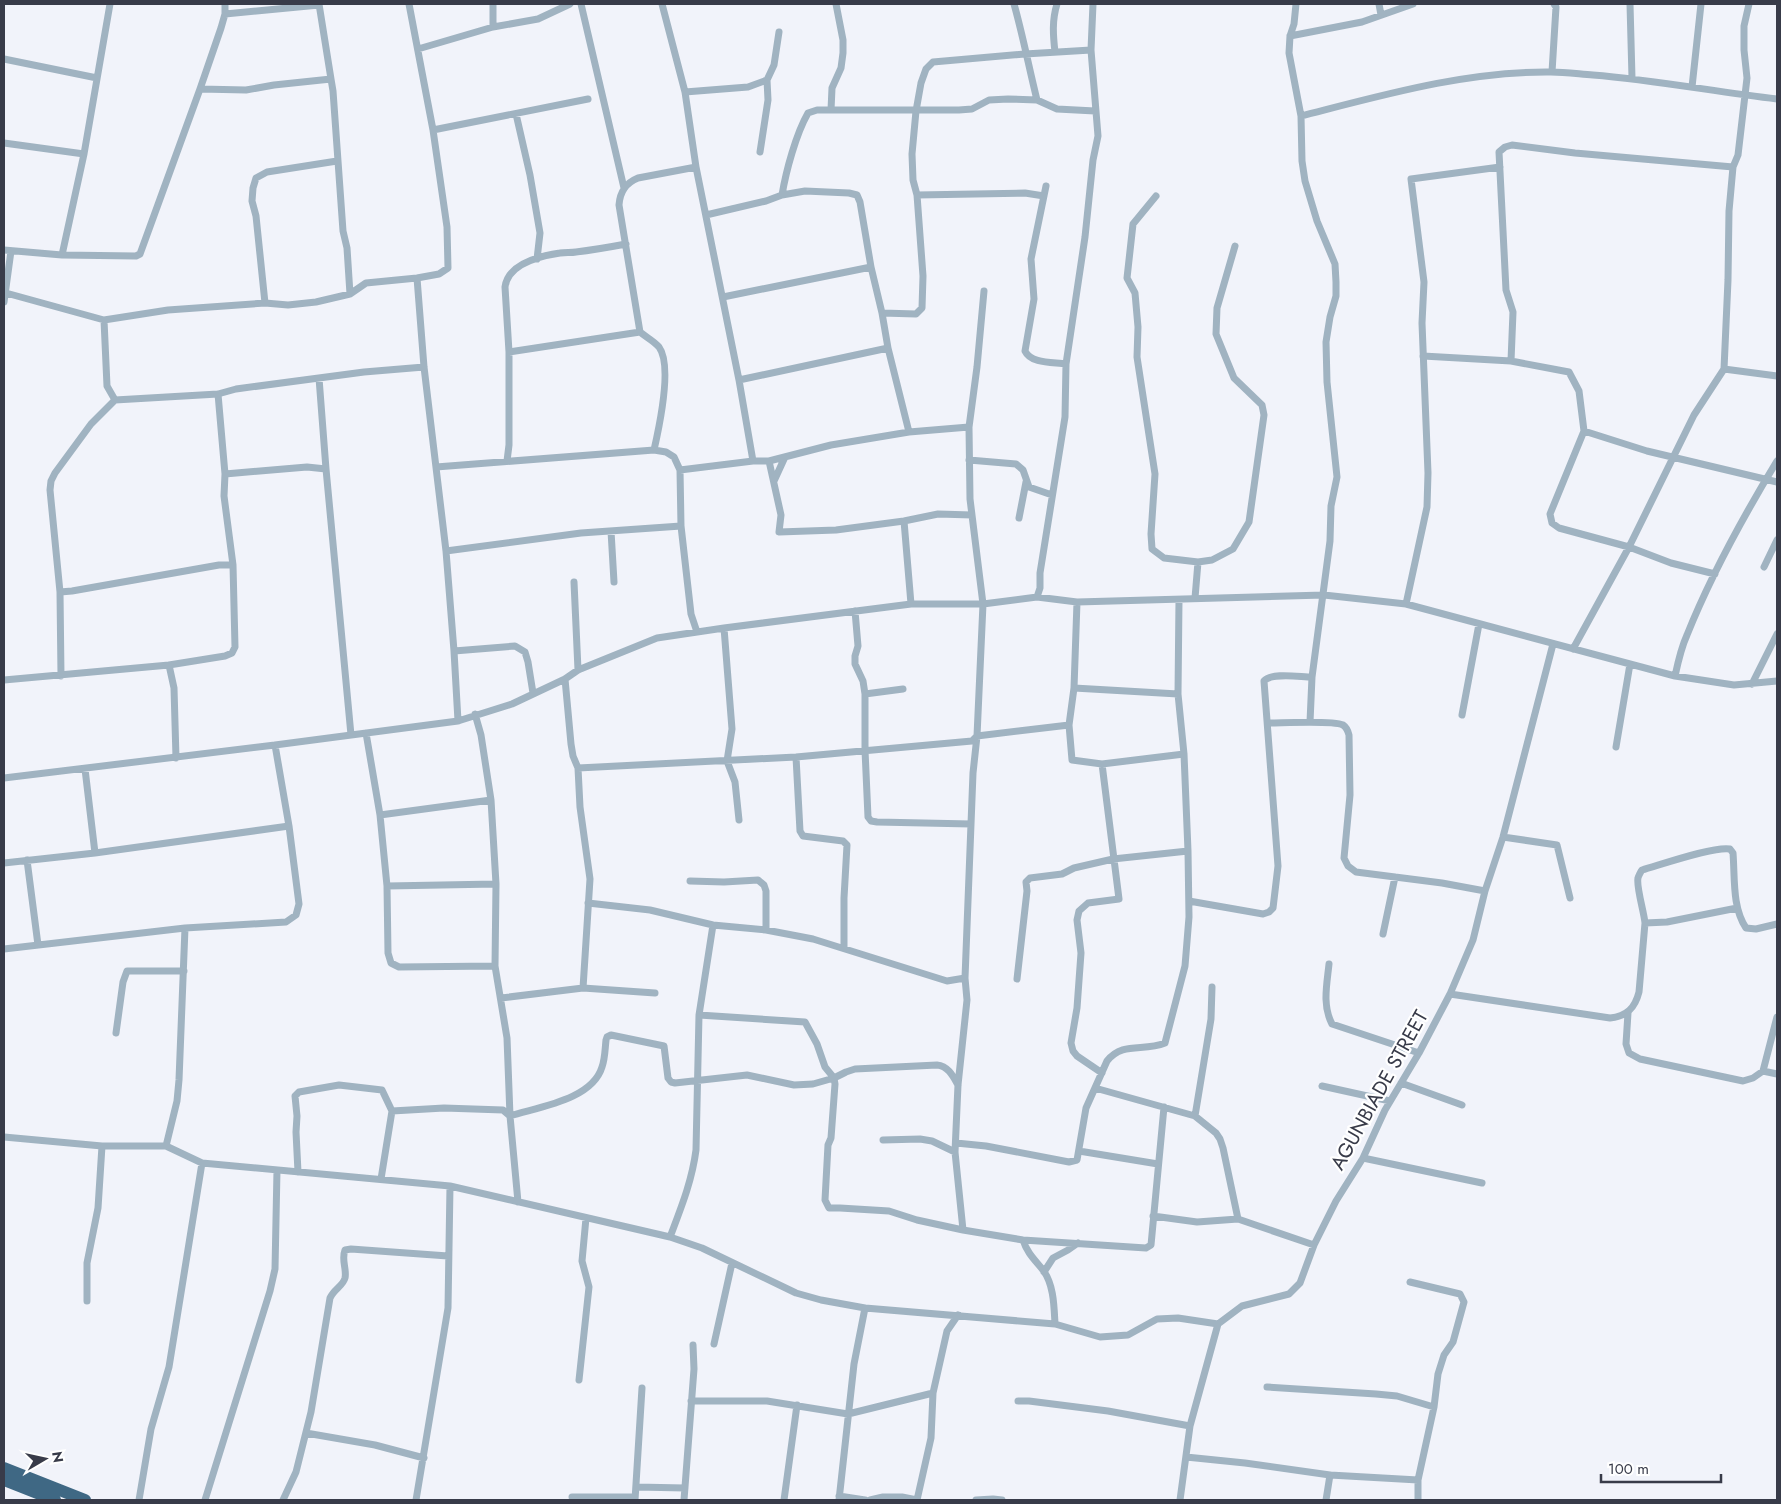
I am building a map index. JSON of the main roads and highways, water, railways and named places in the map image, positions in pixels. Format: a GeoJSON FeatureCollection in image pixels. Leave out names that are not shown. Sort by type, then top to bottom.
{"type":"FeatureCollection","features":[{"type":"Feature","properties":{"kind":"highway"},"geometry":{"type":"LineString","coordinates":[[4,1468],[85,1500]]}},
{"type":"Feature","properties":{"kind":"highway"},"geometry":{"type":"LineString","coordinates":[[4,1480],[56,1500]]}}]}
